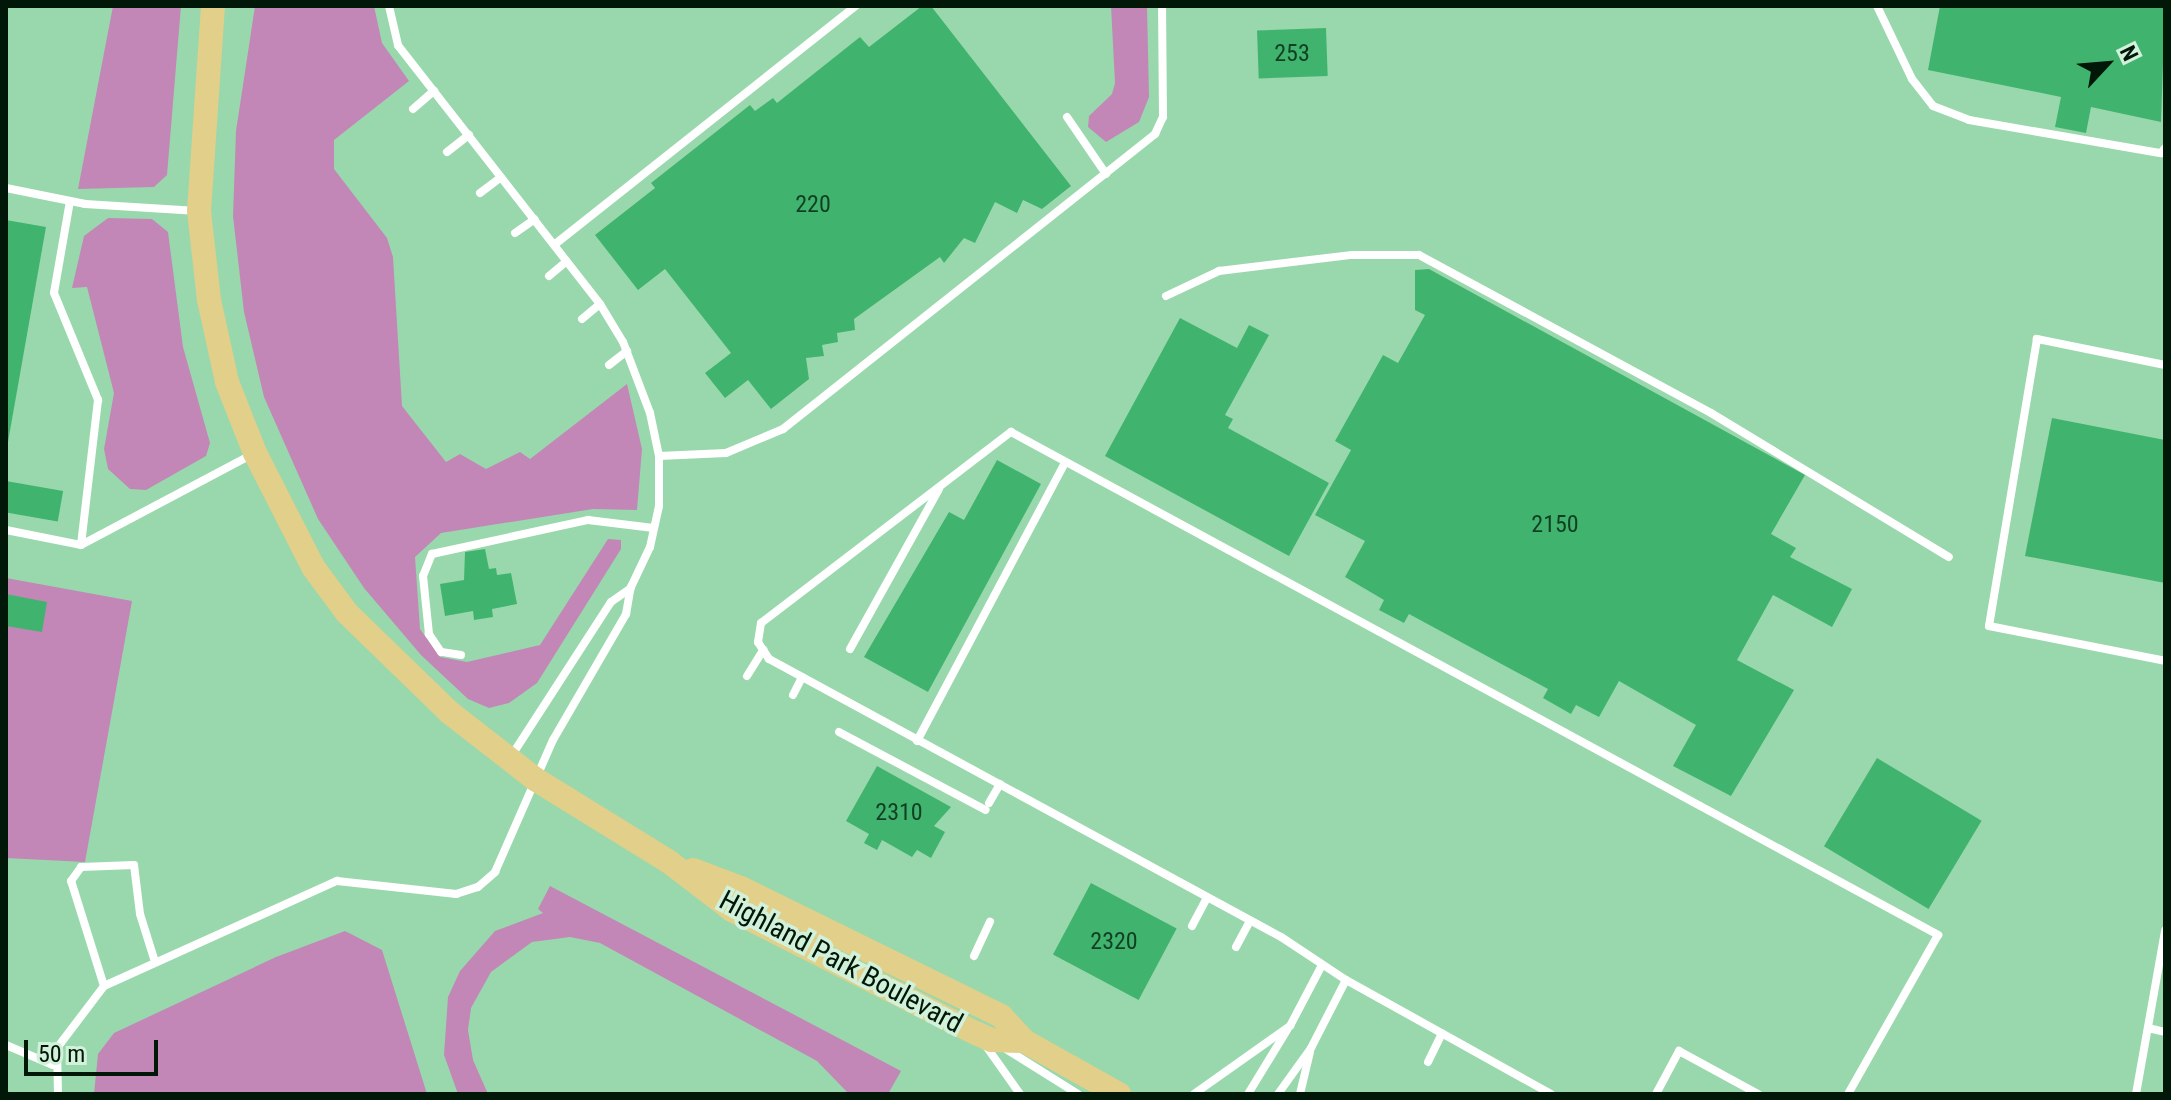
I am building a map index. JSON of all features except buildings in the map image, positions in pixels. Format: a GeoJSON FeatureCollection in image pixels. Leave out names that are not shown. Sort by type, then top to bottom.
{"type":"FeatureCollection","features":[{"type":"Feature","properties":{"kind":"main road","name":"Highland Park Boulevard"},"geometry":{"type":"LineString","coordinates":[[213,6],[199,211],[209,300],[227,382],[255,453],[306,556],[347,613],[449,712],[535,779],[668,861],[732,910],[984,1036],[1024,1041]]}},
{"type":"Feature","properties":{"kind":"main road","name":"Highland Park Boulevard"},"geometry":{"type":"LineString","coordinates":[[668,861],[741,888],[1001,1016],[1024,1041],[1119,1094]]}},
{"type":"Feature","properties":{"kind":"lane"},"geometry":{"type":"LineString","coordinates":[[58,1094],[53,1065],[66,1032],[104,986],[337,881],[435,894],[478,887],[495,872],[535,779],[626,614],[631,587],[654,528],[659,456],[627,351],[600,304],[398,45],[389,6]]}},
{"type":"Feature","properties":{"kind":"lane"},"geometry":{"type":"LineString","coordinates":[[554,245],[856,6]]}},
{"type":"Feature","properties":{"kind":"lane"},"geometry":{"type":"LineString","coordinates":[[659,456],[726,453],[783,429],[1155,134],[1163,117],[1162,6]]}},
{"type":"Feature","properties":{"kind":"lane"},"geometry":{"type":"LineString","coordinates":[[1877,6],[1912,79],[1933,106],[1969,120],[2161,153],[2165,148]]}},
{"type":"Feature","properties":{"kind":"lane"},"geometry":{"type":"LineString","coordinates":[[413,109],[434,91]]}},
{"type":"Feature","properties":{"kind":"lane"},"geometry":{"type":"LineString","coordinates":[[1067,117],[1106,174]]}},
{"type":"Feature","properties":{"kind":"lane"},"geometry":{"type":"LineString","coordinates":[[447,152],[469,135]]}},
{"type":"Feature","properties":{"kind":"lane"},"geometry":{"type":"LineString","coordinates":[[480,193],[501,177]]}},
{"type":"Feature","properties":{"kind":"lane"},"geometry":{"type":"LineString","coordinates":[[6,188],[70,201],[199,211]]}},
{"type":"Feature","properties":{"kind":"lane"},"geometry":{"type":"LineString","coordinates":[[70,201],[54,293],[98,400],[81,545]]}},
{"type":"Feature","properties":{"kind":"lane"},"geometry":{"type":"LineString","coordinates":[[515,233],[535,219]]}},
{"type":"Feature","properties":{"kind":"lane"},"geometry":{"type":"LineString","coordinates":[[1166,296],[1219,271],[1352,255],[1419,255],[1711,413],[1949,557]]}},
{"type":"Feature","properties":{"kind":"lane"},"geometry":{"type":"LineString","coordinates":[[549,276],[567,261]]}},
{"type":"Feature","properties":{"kind":"lane"},"geometry":{"type":"LineString","coordinates":[[582,319],[600,304]]}},
{"type":"Feature","properties":{"kind":"lane"},"geometry":{"type":"LineString","coordinates":[[2165,365],[2037,339],[1989,626],[2165,661]]}},
{"type":"Feature","properties":{"kind":"lane"},"geometry":{"type":"LineString","coordinates":[[609,365],[627,351]]}},
{"type":"Feature","properties":{"kind":"lane"},"geometry":{"type":"LineString","coordinates":[[1545,1092],[1346,980],[1250,921],[769,659],[758,642],[761,623],[1011,432],[1938,935],[1848,1094]]}},
{"type":"Feature","properties":{"kind":"lane"},"geometry":{"type":"LineString","coordinates":[[6,530],[81,545],[255,453]]}},
{"type":"Feature","properties":{"kind":"lane"},"geometry":{"type":"LineString","coordinates":[[917,741],[1065,463]]}},
{"type":"Feature","properties":{"kind":"lane"},"geometry":{"type":"LineString","coordinates":[[850,649],[941,484]]}},
{"type":"Feature","properties":{"kind":"lane"},"geometry":{"type":"LineString","coordinates":[[461,655],[441,652],[429,634],[423,576],[432,554],[588,520],[654,528]]}},
{"type":"Feature","properties":{"kind":"lane"},"geometry":{"type":"LineString","coordinates":[[510,758],[611,602],[631,587]]}},
{"type":"Feature","properties":{"kind":"lane"},"geometry":{"type":"LineString","coordinates":[[747,676],[763,650]]}},
{"type":"Feature","properties":{"kind":"lane"},"geometry":{"type":"LineString","coordinates":[[793,695],[802,677]]}},
{"type":"Feature","properties":{"kind":"lane"},"geometry":{"type":"LineString","coordinates":[[839,732],[988,807],[1000,784]]}},
{"type":"Feature","properties":{"kind":"lane"},"geometry":{"type":"LineString","coordinates":[[104,986],[71,881],[73,871],[81,867],[134,865],[140,914],[155,962]]}},
{"type":"Feature","properties":{"kind":"lane"},"geometry":{"type":"LineString","coordinates":[[1192,926],[1207,898]]}},
{"type":"Feature","properties":{"kind":"lane"},"geometry":{"type":"LineString","coordinates":[[1236,947],[1250,921]]}},
{"type":"Feature","properties":{"kind":"lane"},"geometry":{"type":"LineString","coordinates":[[974,956],[990,922]]}},
{"type":"Feature","properties":{"kind":"lane"},"geometry":{"type":"LineString","coordinates":[[2136,1094],[2165,931]]}},
{"type":"Feature","properties":{"kind":"lane"},"geometry":{"type":"LineString","coordinates":[[1248,1094],[1290,1026],[1322,965]]}},
{"type":"Feature","properties":{"kind":"lane"},"geometry":{"type":"LineString","coordinates":[[1278,1094],[1311,1048],[1346,980]]}},
{"type":"Feature","properties":{"kind":"lane"},"geometry":{"type":"LineString","coordinates":[[1194,1094],[1290,1026]]}},
{"type":"Feature","properties":{"kind":"lane"},"geometry":{"type":"LineString","coordinates":[[2148,1028],[2165,1032]]}},
{"type":"Feature","properties":{"kind":"lane"},"geometry":{"type":"LineString","coordinates":[[1428,1062],[1442,1033]]}},
{"type":"Feature","properties":{"kind":"lane"},"geometry":{"type":"LineString","coordinates":[[984,1036],[1020,1094]]}},
{"type":"Feature","properties":{"kind":"lane"},"geometry":{"type":"LineString","coordinates":[[984,1036],[1078,1094]]}},
{"type":"Feature","properties":{"kind":"lane"},"geometry":{"type":"LineString","coordinates":[[6,1045],[53,1065]]}},
{"type":"Feature","properties":{"kind":"lane"},"geometry":{"type":"LineString","coordinates":[[1300,1094],[1311,1048]]}},
{"type":"Feature","properties":{"kind":"lane"},"geometry":{"type":"LineString","coordinates":[[1656,1094],[1679,1051],[1758,1094]]}},
{"type":"Feature","properties":{"kind":"shaded area"},"geometry":{"type":"Polygon","coordinates":[[[113,6],[181,6],[167,175],[154,187],[78,189],[113,6]]]}},
{"type":"Feature","properties":{"kind":"shaded area"},"geometry":{"type":"Polygon","coordinates":[[[255,6],[374,6],[382,43],[409,81],[334,140],[334,169],[387,238],[393,257],[402,406],[446,462],[460,454],[486,469],[520,452],[530,459],[627,384],[642,449],[637,510],[593,509],[441,533],[415,557],[420,629],[440,657],[467,662],[540,645],[608,539],[621,540],[621,549],[537,683],[509,703],[489,708],[468,699],[421,655],[364,588],[318,519],[264,397],[244,312],[233,216],[236,131],[255,6]]]}},
{"type":"Feature","properties":{"kind":"shaded area"},"geometry":{"type":"Polygon","coordinates":[[[1111,6],[1147,6],[1149,97],[1139,122],[1106,142],[1088,127],[1089,116],[1112,94],[1115,83],[1111,6]]]}},
{"type":"Feature","properties":{"kind":"shaded area"},"geometry":{"type":"Polygon","coordinates":[[[108,218],[152,219],[168,232],[183,347],[210,443],[206,456],[146,490],[130,489],[108,469],[104,449],[114,393],[87,287],[72,288],[84,236],[108,218]]]}},
{"type":"Feature","properties":{"kind":"shaded area"},"geometry":{"type":"Polygon","coordinates":[[[6,578],[132,601],[85,862],[6,858],[6,578]]]}},
{"type":"Feature","properties":{"kind":"shaded area"},"geometry":{"type":"Polygon","coordinates":[[[550,886],[901,1071],[888,1094],[849,1094],[817,1061],[600,943],[570,937],[532,942],[491,972],[471,1008],[468,1030],[473,1060],[488,1094],[458,1094],[444,1055],[448,997],[460,971],[495,931],[543,913],[538,909],[550,886]]]}},
{"type":"Feature","properties":{"kind":"shaded area"},"geometry":{"type":"Polygon","coordinates":[[[345,931],[382,950],[427,1094],[94,1094],[98,1054],[114,1033],[276,957],[345,931]]]}}]}
